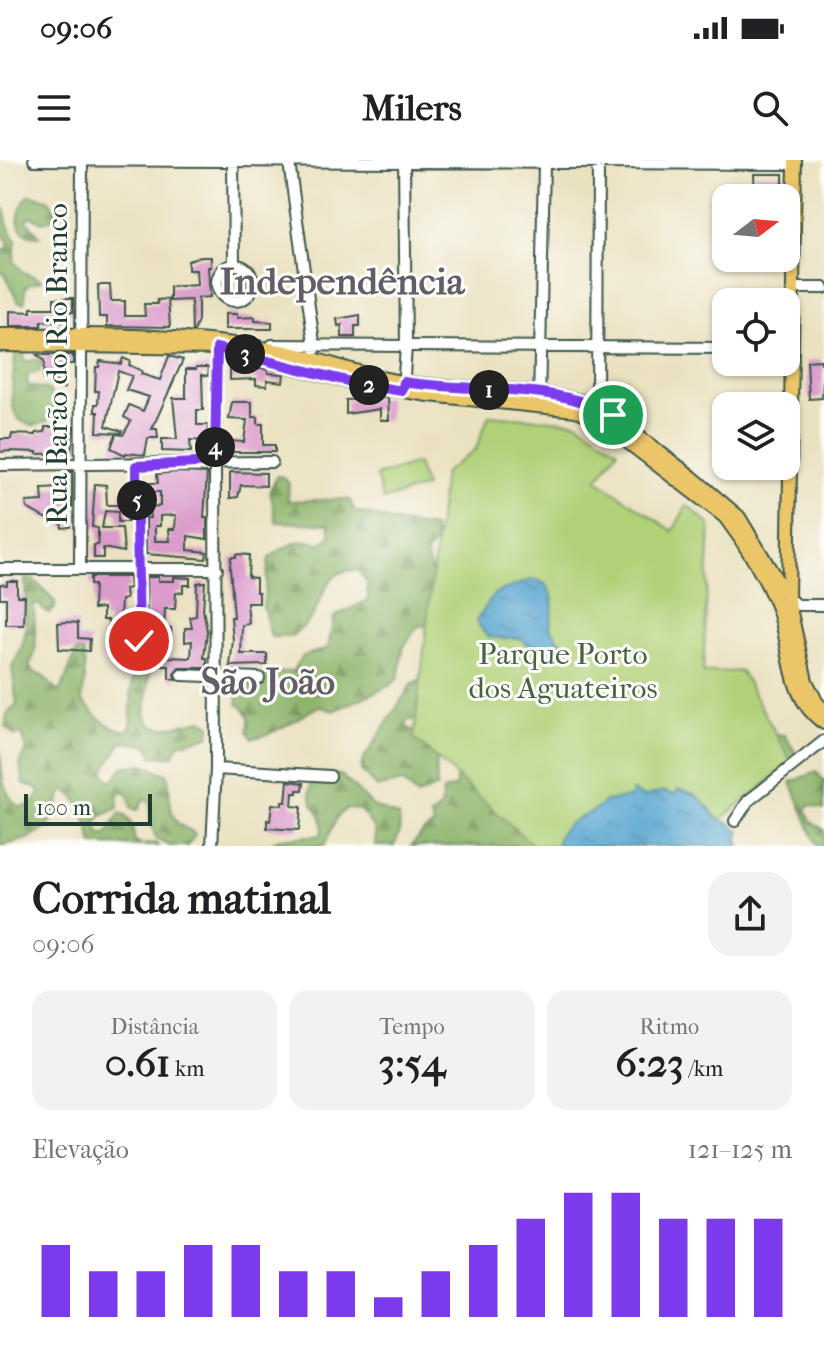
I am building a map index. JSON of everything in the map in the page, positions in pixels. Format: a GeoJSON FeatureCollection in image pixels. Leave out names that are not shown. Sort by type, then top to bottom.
{"type":"FeatureCollection","features":[{"type":"Feature","properties":{"kind":"main road"},"geometry":{"type":"LineString","coordinates":[[792,288],[794,160]]}},
{"type":"Feature","properties":{"kind":"main road"},"geometry":{"type":"LineString","coordinates":[[0,335],[81,339]]}},
{"type":"Feature","properties":{"kind":"main road"},"geometry":{"type":"LineString","coordinates":[[0,345],[169,336],[282,357]]}},
{"type":"Feature","properties":{"kind":"main road"},"geometry":{"type":"LineString","coordinates":[[217,344],[238,344],[314,366],[403,386],[540,400],[582,401],[739,517],[771,570],[806,681],[817,703],[824,709]]}},
{"type":"Feature","properties":{"kind":"main road"},"geometry":{"type":"LineString","coordinates":[[789,376],[789,565],[783,602],[800,694],[809,710],[824,723]]}},
{"type":"Feature","properties":{"kind":"main road"},"geometry":{"type":"LineString","coordinates":[[662,461],[725,517],[783,602]]}},
{"type":"Feature","properties":{"kind":"main road"},"geometry":{"type":"LineString","coordinates":[[771,570],[781,573],[789,565]]}},
{"type":"Feature","properties":{"kind":"street"},"geometry":{"type":"LineString","coordinates":[[34,160],[544,164],[790,164],[794,160]]}},
{"type":"Feature","properties":{"kind":"street","name":"Rua Barão do Rio Branco"},"geometry":{"type":"LineString","coordinates":[[80,569],[82,160]]}},
{"type":"Feature","properties":{"kind":"street"},"geometry":{"type":"LineString","coordinates":[[403,386],[406,347],[404,161]]}},
{"type":"Feature","properties":{"kind":"street"},"geometry":{"type":"LineString","coordinates":[[233,162],[234,265]]}},
{"type":"Feature","properties":{"kind":"street"},"geometry":{"type":"LineString","coordinates":[[289,162],[315,346],[314,366]]}},
{"type":"Feature","properties":{"kind":"street"},"geometry":{"type":"LineString","coordinates":[[596,411],[599,348],[598,162]]}},
{"type":"Feature","properties":{"kind":"street"},"geometry":{"type":"LineString","coordinates":[[540,400],[544,164]]}},
{"type":"Feature","properties":{"kind":"street"},"geometry":{"type":"LineString","coordinates":[[800,288],[824,288]]}},
{"type":"Feature","properties":{"kind":"street"},"geometry":{"type":"LineString","coordinates":[[212,846],[216,769],[217,344]]}},
{"type":"Feature","properties":{"kind":"street"},"geometry":{"type":"LineString","coordinates":[[238,344],[712,348]]}},
{"type":"Feature","properties":{"kind":"street"},"geometry":{"type":"LineString","coordinates":[[282,357],[315,346]]}},
{"type":"Feature","properties":{"kind":"street"},"geometry":{"type":"LineString","coordinates":[[0,465],[136,466],[272,462]]}},
{"type":"Feature","properties":{"kind":"street"},"geometry":{"type":"LineString","coordinates":[[136,466],[139,641]]}},
{"type":"Feature","properties":{"kind":"street"},"geometry":{"type":"LineString","coordinates":[[0,569],[217,569]]}},
{"type":"Feature","properties":{"kind":"street"},"geometry":{"type":"LineString","coordinates":[[783,602],[824,605]]}},
{"type":"Feature","properties":{"kind":"street"},"geometry":{"type":"LineString","coordinates":[[182,675],[259,678]]}},
{"type":"Feature","properties":{"kind":"street"},"geometry":{"type":"LineString","coordinates":[[735,821],[748,801],[824,741]]}},
{"type":"Feature","properties":{"kind":"street"},"geometry":{"type":"LineString","coordinates":[[216,769],[330,776]]}},
{"type":"Feature","properties":{"kind":"green space"},"geometry":{"type":"Polygon","coordinates":[[[29,195],[48,199],[56,210],[55,217],[42,222],[31,216],[26,220],[40,236],[24,233],[19,222],[21,208],[29,195]]]}},
{"type":"Feature","properties":{"kind":"green space"},"geometry":{"type":"Polygon","coordinates":[[[5,209],[7,223],[16,241],[14,262],[23,272],[42,280],[29,284],[25,289],[25,303],[18,302],[5,273],[0,272],[0,251],[7,249],[9,243],[0,230],[0,210],[5,209]]]}},
{"type":"Feature","properties":{"kind":"green space"},"geometry":{"type":"Polygon","coordinates":[[[24,351],[25,362],[38,359],[42,362],[39,372],[28,374],[27,385],[49,390],[56,405],[55,415],[41,424],[22,421],[13,406],[15,353],[24,351]]]}},
{"type":"Feature","properties":{"kind":"green space","name":"Parque Porto dos Aguateiros"},"geometry":{"type":"Polygon","coordinates":[[[489,415],[577,422],[618,450],[597,480],[673,531],[687,505],[710,525],[703,673],[741,671],[792,763],[717,822],[559,846],[534,846],[414,738],[444,473],[476,449],[489,415]]]}},
{"type":"Feature","properties":{"kind":"green space"},"geometry":{"type":"Polygon","coordinates":[[[417,463],[425,487],[383,500],[376,476],[417,463]]]}},
{"type":"Feature","properties":{"kind":"green space"},"geometry":{"type":"Polygon","coordinates":[[[277,476],[284,477],[289,484],[288,501],[349,499],[355,511],[433,528],[436,541],[426,554],[431,571],[453,582],[453,610],[466,621],[466,641],[475,652],[498,641],[607,677],[615,669],[614,651],[627,649],[689,670],[695,683],[680,695],[689,712],[733,731],[785,735],[798,757],[783,772],[739,788],[709,776],[691,786],[612,797],[554,825],[538,846],[411,846],[434,825],[431,816],[441,807],[443,791],[455,787],[457,773],[473,765],[487,776],[492,767],[489,742],[472,735],[466,750],[436,757],[437,787],[417,796],[402,782],[377,788],[361,771],[362,762],[411,685],[438,672],[449,686],[448,701],[433,719],[408,720],[406,726],[415,732],[453,722],[467,700],[467,665],[460,658],[439,656],[429,651],[427,626],[418,626],[404,646],[398,678],[391,685],[334,711],[319,706],[277,730],[252,738],[248,731],[248,715],[238,704],[237,695],[265,675],[292,671],[303,656],[328,648],[334,617],[368,600],[367,583],[358,570],[338,574],[327,585],[316,610],[302,628],[292,637],[271,637],[263,607],[269,558],[293,544],[306,541],[320,544],[331,536],[329,524],[276,522],[270,490],[277,476]]]}},
{"type":"Feature","properties":{"kind":"green space"},"geometry":{"type":"Polygon","coordinates":[[[25,579],[34,580],[55,602],[55,609],[49,613],[34,604],[36,644],[29,665],[58,692],[77,651],[84,652],[82,700],[102,720],[126,731],[131,727],[136,648],[140,647],[146,655],[144,666],[150,672],[145,714],[151,725],[163,728],[202,720],[210,725],[209,736],[179,744],[173,756],[153,757],[148,745],[122,742],[104,770],[112,782],[123,767],[143,764],[168,775],[175,819],[195,835],[187,846],[170,846],[156,839],[150,819],[150,803],[144,799],[138,810],[131,808],[129,796],[124,791],[118,794],[118,808],[100,817],[96,823],[100,835],[107,835],[120,813],[129,821],[135,842],[142,845],[155,843],[158,846],[93,845],[81,807],[65,790],[46,828],[32,837],[0,846],[0,747],[3,780],[13,801],[19,807],[32,805],[40,794],[38,788],[24,784],[20,765],[26,746],[22,734],[15,736],[5,727],[7,714],[17,705],[12,667],[21,650],[26,630],[25,579]]]}},
{"type":"Feature","properties":{"kind":"green space"},"geometry":{"type":"Polygon","coordinates":[[[816,772],[824,781],[824,809],[810,805],[806,809],[811,821],[824,830],[824,846],[817,846],[791,782],[816,772]]]}},
{"type":"Feature","properties":{"kind":"green space"},"geometry":{"type":"Polygon","coordinates":[[[341,775],[373,806],[399,817],[400,831],[394,846],[376,846],[375,829],[359,809],[347,808],[337,817],[324,846],[266,846],[279,839],[321,835],[321,816],[310,792],[313,776],[341,775]]]}},
{"type":"Feature","properties":{"kind":"water"},"geometry":{"type":"Polygon","coordinates":[[[533,579],[550,591],[553,604],[550,626],[566,650],[562,656],[545,657],[519,638],[488,636],[480,628],[477,620],[495,593],[533,579]]]}},
{"type":"Feature","properties":{"kind":"water"},"geometry":{"type":"Polygon","coordinates":[[[678,789],[697,796],[717,818],[730,823],[740,832],[740,846],[556,846],[563,829],[605,801],[630,797],[632,791],[644,797],[662,791],[675,794],[678,789]]]}},
{"type":"Feature","properties":{"kind":"building"},"geometry":{"type":"Polygon","coordinates":[[[754,174],[783,174],[783,184],[754,184],[754,174]]]}},
{"type":"Feature","properties":{"kind":"building"},"geometry":{"type":"Polygon","coordinates":[[[211,257],[211,267],[208,267],[210,297],[198,298],[198,321],[192,331],[191,300],[170,301],[170,287],[197,285],[196,270],[188,270],[188,261],[211,257]]]}},
{"type":"Feature","properties":{"kind":"building"},"geometry":{"type":"Polygon","coordinates":[[[98,285],[110,285],[111,301],[125,301],[125,316],[145,316],[144,304],[158,304],[157,300],[168,299],[170,327],[107,326],[107,317],[99,317],[98,285]]]}},
{"type":"Feature","properties":{"kind":"building"},"geometry":{"type":"Polygon","coordinates":[[[54,298],[73,298],[73,312],[62,312],[62,322],[41,321],[41,326],[10,326],[10,311],[31,312],[31,308],[54,308],[54,298]]]}},
{"type":"Feature","properties":{"kind":"building"},"geometry":{"type":"Polygon","coordinates":[[[225,314],[272,322],[272,329],[225,329],[225,314]]]}},
{"type":"Feature","properties":{"kind":"building"},"geometry":{"type":"Polygon","coordinates":[[[360,315],[360,326],[355,326],[355,337],[342,337],[342,325],[338,326],[337,319],[360,315]]]}},
{"type":"Feature","properties":{"kind":"building"},"geometry":{"type":"Polygon","coordinates":[[[37,355],[73,355],[73,364],[63,364],[64,388],[56,389],[56,380],[43,380],[44,361],[37,355]]]}},
{"type":"Feature","properties":{"kind":"building"},"geometry":{"type":"Polygon","coordinates":[[[169,356],[183,360],[152,429],[157,429],[158,438],[148,438],[145,455],[125,455],[111,448],[116,434],[123,435],[131,421],[124,417],[129,405],[143,411],[149,397],[126,390],[132,376],[118,371],[106,426],[122,431],[97,432],[98,412],[95,412],[95,404],[98,404],[99,391],[95,391],[96,367],[99,367],[100,361],[121,364],[123,358],[142,371],[141,374],[160,380],[169,356]]]}},
{"type":"Feature","properties":{"kind":"building"},"geometry":{"type":"Polygon","coordinates":[[[821,360],[824,363],[822,398],[809,399],[807,361],[821,360]]]}},
{"type":"Feature","properties":{"kind":"building"},"geometry":{"type":"Polygon","coordinates":[[[209,367],[208,376],[202,375],[203,410],[197,410],[197,425],[208,425],[207,441],[190,440],[191,452],[162,451],[162,439],[177,439],[173,398],[186,398],[186,369],[209,367]]]}},
{"type":"Feature","properties":{"kind":"building"},"geometry":{"type":"Polygon","coordinates":[[[230,367],[257,367],[268,370],[268,373],[284,374],[283,382],[267,380],[267,386],[256,385],[256,379],[230,380],[230,367]]]}},
{"type":"Feature","properties":{"kind":"building"},"geometry":{"type":"Polygon","coordinates":[[[388,398],[389,420],[380,420],[380,409],[346,414],[346,400],[388,398]]]}},
{"type":"Feature","properties":{"kind":"building"},"geometry":{"type":"Polygon","coordinates":[[[232,402],[252,402],[252,417],[258,417],[258,424],[263,424],[263,445],[275,445],[275,452],[229,452],[229,441],[244,442],[247,420],[229,419],[232,402]]]}},
{"type":"Feature","properties":{"kind":"building"},"geometry":{"type":"Polygon","coordinates":[[[45,427],[73,427],[71,453],[0,452],[0,439],[11,439],[12,434],[36,435],[45,432],[45,427]]]}},
{"type":"Feature","properties":{"kind":"building"},"geometry":{"type":"Polygon","coordinates":[[[67,472],[72,472],[72,507],[68,507],[70,527],[62,528],[61,521],[45,518],[27,508],[26,502],[43,501],[42,489],[68,484],[67,472]]]}},
{"type":"Feature","properties":{"kind":"building"},"geometry":{"type":"Polygon","coordinates":[[[230,472],[266,473],[266,486],[241,485],[238,497],[230,498],[230,472]]]}},
{"type":"Feature","properties":{"kind":"building"},"geometry":{"type":"Polygon","coordinates":[[[207,473],[204,518],[207,518],[207,539],[188,536],[188,550],[207,552],[206,559],[146,554],[146,518],[150,518],[149,507],[160,506],[160,492],[144,492],[144,483],[158,483],[157,474],[207,473]],[[176,515],[160,516],[160,526],[155,526],[155,541],[170,541],[169,529],[175,529],[176,515]]]}},
{"type":"Feature","properties":{"kind":"building"},"geometry":{"type":"Polygon","coordinates":[[[95,484],[106,485],[107,505],[120,505],[121,490],[128,490],[128,522],[118,522],[118,512],[105,511],[102,528],[122,528],[124,552],[103,548],[103,558],[94,558],[94,545],[98,545],[98,528],[92,527],[95,484]]]}},
{"type":"Feature","properties":{"kind":"building"},"geometry":{"type":"Polygon","coordinates":[[[236,554],[249,555],[248,577],[256,578],[256,592],[259,592],[259,603],[247,603],[249,624],[242,625],[241,654],[267,654],[267,665],[230,666],[233,641],[231,617],[234,617],[230,567],[231,557],[236,557],[236,554]]]}},
{"type":"Feature","properties":{"kind":"building"},"geometry":{"type":"Polygon","coordinates":[[[90,577],[129,577],[130,588],[125,589],[126,599],[121,600],[120,618],[126,618],[127,628],[109,629],[108,620],[103,620],[103,608],[93,609],[94,585],[90,585],[90,577]]]}},
{"type":"Feature","properties":{"kind":"building"},"geometry":{"type":"Polygon","coordinates":[[[146,577],[158,577],[158,581],[174,581],[174,577],[190,578],[190,585],[183,585],[183,592],[176,593],[175,609],[165,609],[164,628],[171,628],[171,637],[167,637],[168,657],[191,658],[192,641],[185,642],[185,628],[192,628],[190,617],[196,616],[197,583],[205,582],[203,609],[207,631],[204,658],[207,658],[207,668],[179,668],[174,674],[176,680],[169,679],[169,666],[150,666],[151,647],[145,647],[146,577]]]}},
{"type":"Feature","properties":{"kind":"building"},"geometry":{"type":"Polygon","coordinates":[[[7,581],[17,581],[17,596],[25,596],[24,625],[6,625],[6,598],[0,598],[0,584],[7,585],[7,581]]]}},
{"type":"Feature","properties":{"kind":"building"},"geometry":{"type":"Polygon","coordinates":[[[58,623],[78,623],[78,638],[90,639],[89,651],[59,649],[58,623]]]}},
{"type":"Feature","properties":{"kind":"building"},"geometry":{"type":"Polygon","coordinates":[[[288,781],[304,783],[303,790],[293,793],[292,806],[301,807],[299,830],[267,828],[272,804],[282,805],[286,802],[288,781]]]}},
{"type":"Feature","properties":{"kind":"district","name":"Independência"},"geometry":{"type":"Point","coordinates":[342,281]}},
{"type":"Feature","properties":{"kind":"district","name":"São João"},"geometry":{"type":"Point","coordinates":[268,681]}},
{"type":"Feature","properties":{"kind":"route"},"geometry":{"type":"LineString","coordinates":[[139,641],[136,466],[215,462],[217,348],[355,383],[402,391],[404,382],[541,394],[582,401],[613,415]]}}]}
